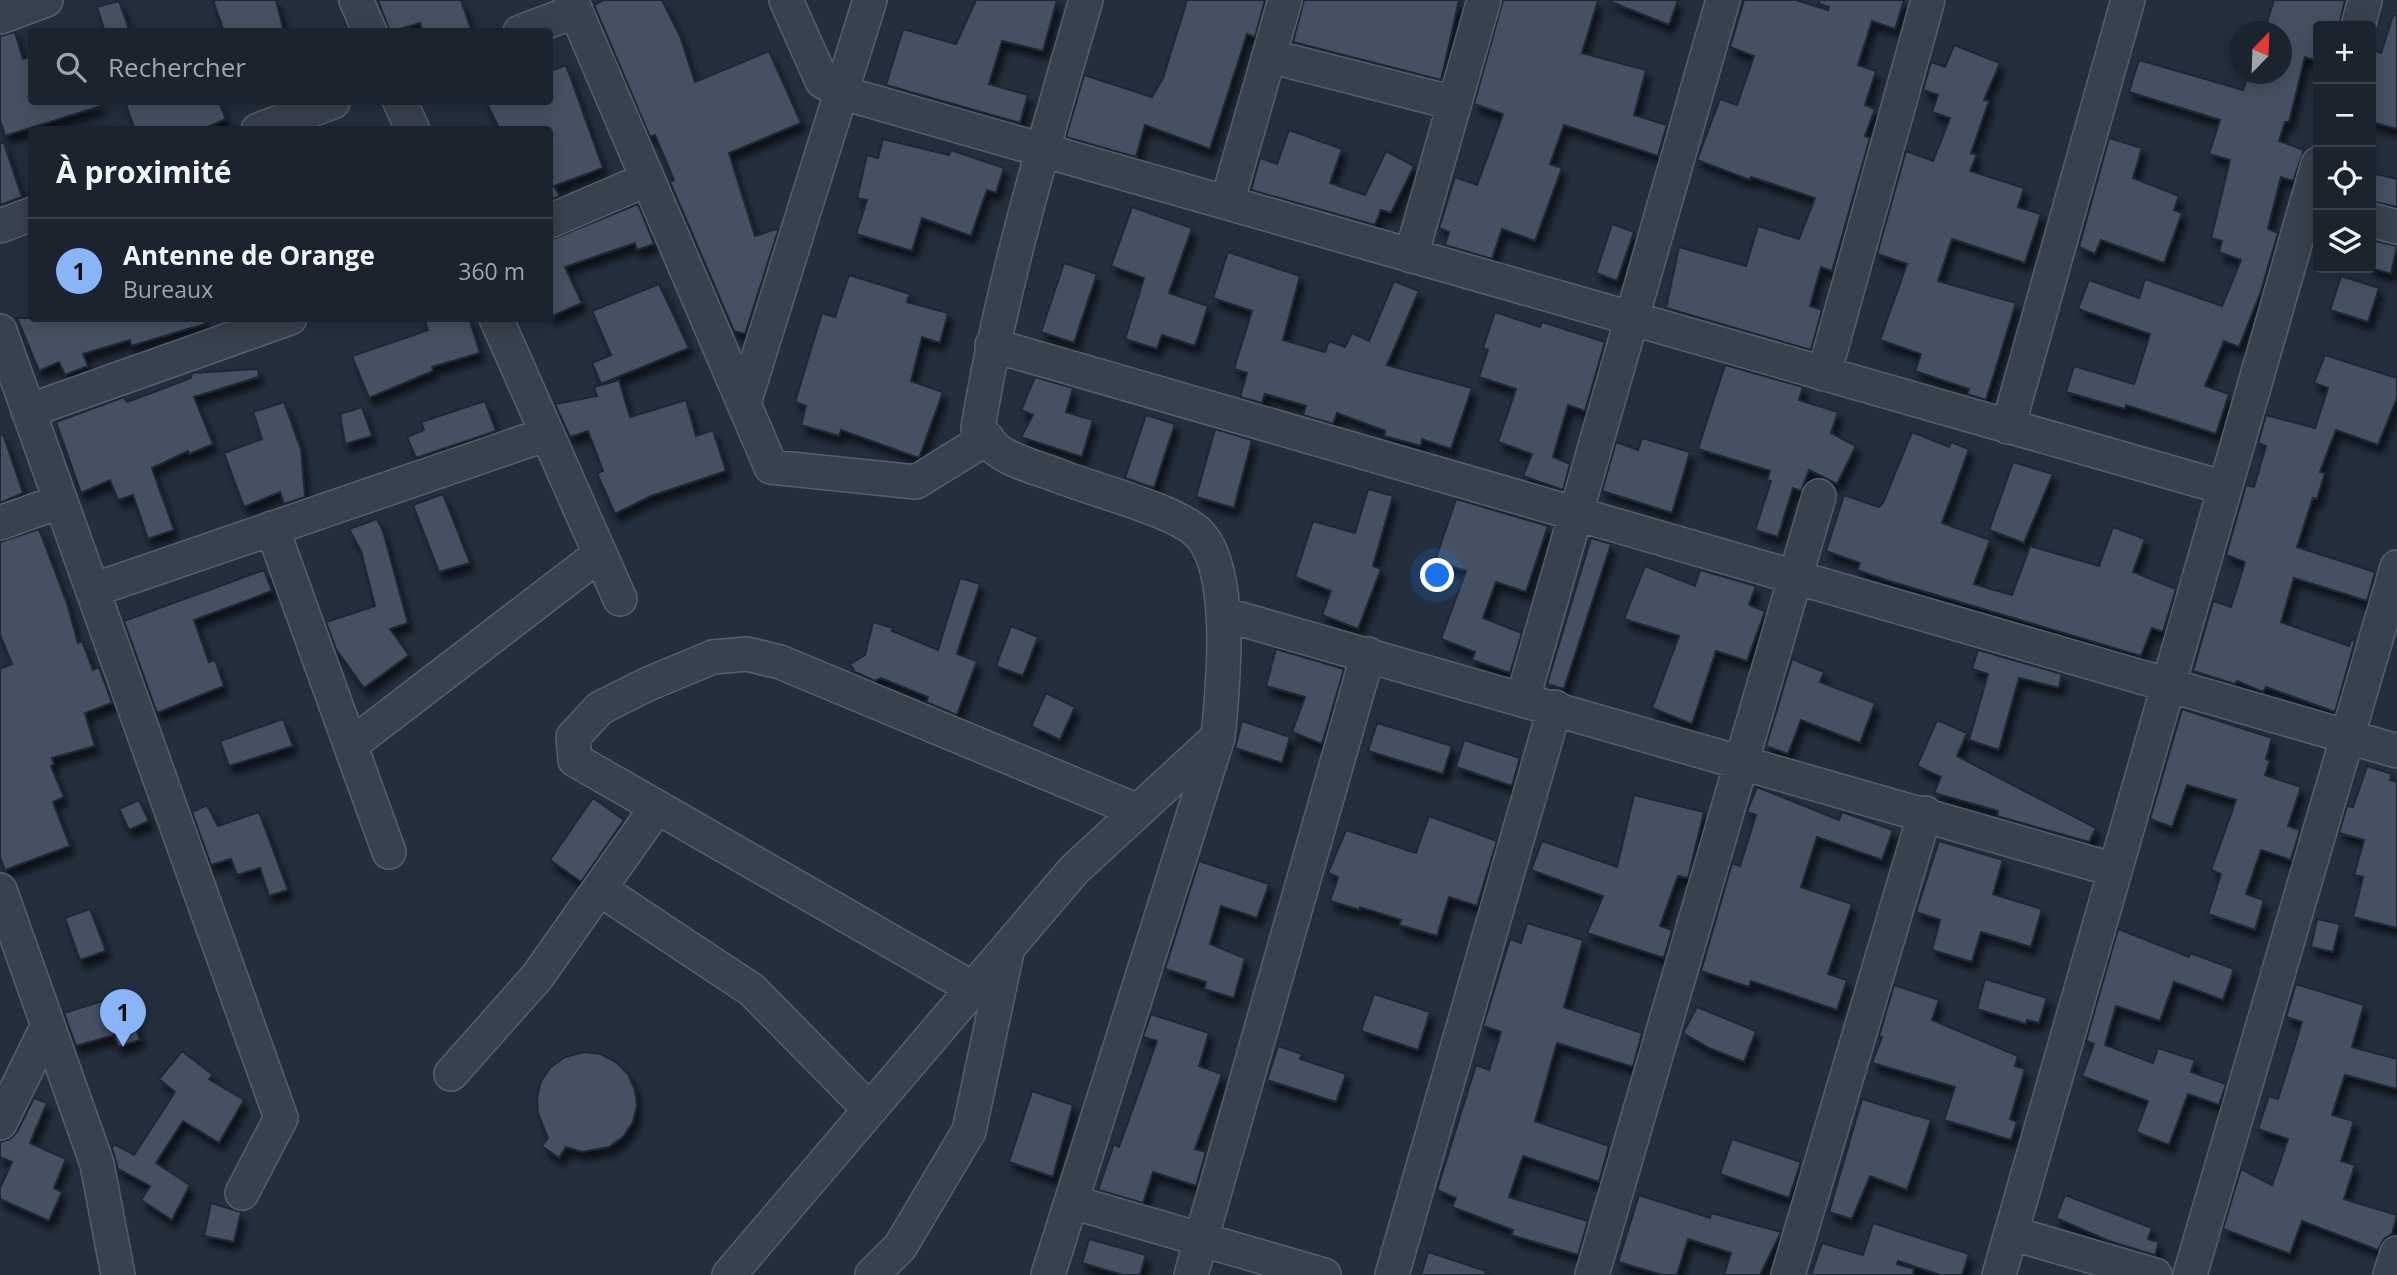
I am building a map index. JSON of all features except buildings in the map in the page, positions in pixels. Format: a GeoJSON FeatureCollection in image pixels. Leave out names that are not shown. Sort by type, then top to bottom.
{"type":"FeatureCollection","features":[{"type":"Feature","properties":{"kind":"street"},"geometry":{"type":"LineString","coordinates":[[0,18],[46,0]]}},
{"type":"Feature","properties":{"kind":"street"},"geometry":{"type":"LineString","coordinates":[[356,0],[368,28]]}},
{"type":"Feature","properties":{"kind":"street"},"geometry":{"type":"LineString","coordinates":[[786,0],[822,81],[843,93],[2225,488]]}},
{"type":"Feature","properties":{"kind":"street"},"geometry":{"type":"LineString","coordinates":[[744,403],[870,0]]}},
{"type":"Feature","properties":{"kind":"street"},"geometry":{"type":"LineString","coordinates":[[1048,1275],[1218,737],[1223,682],[1223,614],[1214,568],[1201,536],[1167,514],[1085,486],[999,452],[978,428],[992,345],[1042,150],[1086,0]]}},
{"type":"Feature","properties":{"kind":"street"},"geometry":{"type":"LineString","coordinates":[[1227,203],[1285,0]]}},
{"type":"Feature","properties":{"kind":"street"},"geometry":{"type":"LineString","coordinates":[[1411,256],[1484,0]]}},
{"type":"Feature","properties":{"kind":"street"},"geometry":{"type":"LineString","coordinates":[[1523,698],[1723,0]]}},
{"type":"Feature","properties":{"kind":"street"},"geometry":{"type":"LineString","coordinates":[[1824,374],[1928,0]]}},
{"type":"Feature","properties":{"kind":"street"},"geometry":{"type":"LineString","coordinates":[[2008,427],[2128,0]]}},
{"type":"Feature","properties":{"kind":"street"},"geometry":{"type":"LineString","coordinates":[[2359,21],[2365,0]]}},
{"type":"Feature","properties":{"kind":"street"},"geometry":{"type":"LineString","coordinates":[[528,28],[574,5],[771,467],[916,482],[987,438]]}},
{"type":"Feature","properties":{"kind":"street"},"geometry":{"type":"LineString","coordinates":[[1269,56],[1454,103]]}},
{"type":"Feature","properties":{"kind":"street"},"geometry":{"type":"LineString","coordinates":[[269,126],[325,105]]}},
{"type":"Feature","properties":{"kind":"street"},"geometry":{"type":"LineString","coordinates":[[401,105],[411,126]]}},
{"type":"Feature","properties":{"kind":"street"},"geometry":{"type":"LineString","coordinates":[[553,220],[648,178]]}},
{"type":"Feature","properties":{"kind":"street"},"geometry":{"type":"LineString","coordinates":[[1999,1275],[2225,488],[2313,203]]}},
{"type":"Feature","properties":{"kind":"street"},"geometry":{"type":"LineString","coordinates":[[0,226],[28,216]]}},
{"type":"Feature","properties":{"kind":"street"},"geometry":{"type":"LineString","coordinates":[[2376,221],[2397,227]]}},
{"type":"Feature","properties":{"kind":"street"},"geometry":{"type":"LineString","coordinates":[[29,411],[279,322]]}},
{"type":"Feature","properties":{"kind":"street"},"geometry":{"type":"LineString","coordinates":[[498,322],[620,599]]}},
{"type":"Feature","properties":{"kind":"street"},"geometry":{"type":"LineString","coordinates":[[0,331],[281,1118],[242,1193]]}},
{"type":"Feature","properties":{"kind":"street"},"geometry":{"type":"LineString","coordinates":[[992,345],[2397,751]]}},
{"type":"Feature","properties":{"kind":"street"},"geometry":{"type":"LineString","coordinates":[[93,590],[547,434]]}},
{"type":"Feature","properties":{"kind":"street"},"geometry":{"type":"LineString","coordinates":[[1592,1275],[1819,496]]}},
{"type":"Feature","properties":{"kind":"street"},"geometry":{"type":"LineString","coordinates":[[0,523],[61,501]]}},
{"type":"Feature","properties":{"kind":"street"},"geometry":{"type":"LineString","coordinates":[[272,528],[389,852]]}},
{"type":"Feature","properties":{"kind":"street"},"geometry":{"type":"LineString","coordinates":[[351,745],[600,554]]}},
{"type":"Feature","properties":{"kind":"street"},"geometry":{"type":"LineString","coordinates":[[2190,1275],[2397,567]]}},
{"type":"Feature","properties":{"kind":"street"},"geometry":{"type":"LineString","coordinates":[[1223,614],[1925,813],[2115,870]]}},
{"type":"Feature","properties":{"kind":"street"},"geometry":{"type":"LineString","coordinates":[[974,989],[575,760],[573,737],[600,708],[648,684],[713,657],[747,654],[780,662],[1138,811]]}},
{"type":"Feature","properties":{"kind":"street"},"geometry":{"type":"LineString","coordinates":[[1191,1275],[1368,654]]}},
{"type":"Feature","properties":{"kind":"street"},"geometry":{"type":"LineString","coordinates":[[1392,1275],[1555,707]]}},
{"type":"Feature","properties":{"kind":"street"},"geometry":{"type":"LineString","coordinates":[[729,1275],[1074,870],[1218,737]]}},
{"type":"Feature","properties":{"kind":"street"},"geometry":{"type":"LineString","coordinates":[[451,1073],[537,977],[601,890],[657,807]]}},
{"type":"Feature","properties":{"kind":"street"},"geometry":{"type":"LineString","coordinates":[[1788,1275],[1925,813]]}},
{"type":"Feature","properties":{"kind":"street"},"geometry":{"type":"LineString","coordinates":[[0,890],[97,1164],[118,1275]]}},
{"type":"Feature","properties":{"kind":"street"},"geometry":{"type":"LineString","coordinates":[[601,890],[752,990],[870,1111]]}},
{"type":"Feature","properties":{"kind":"street"},"geometry":{"type":"LineString","coordinates":[[872,1275],[900,1247],[969,1131],[1008,948]]}},
{"type":"Feature","properties":{"kind":"street"},"geometry":{"type":"LineString","coordinates":[[0,1123],[48,1025]]}},
{"type":"Feature","properties":{"kind":"street"},"geometry":{"type":"LineString","coordinates":[[1072,1202],[1324,1275]]}},
{"type":"Feature","properties":{"kind":"street"},"geometry":{"type":"LineString","coordinates":[[2011,1233],[2155,1275]]}},
{"type":"Feature","properties":{"kind":"street"},"geometry":{"type":"LineString","coordinates":[[2390,1275],[2397,1253]]}},
{"type":"Feature","properties":{"kind":"place","name":"Antenne de Orange"},"geometry":{"type":"Point","coordinates":[123,1047]}}]}
